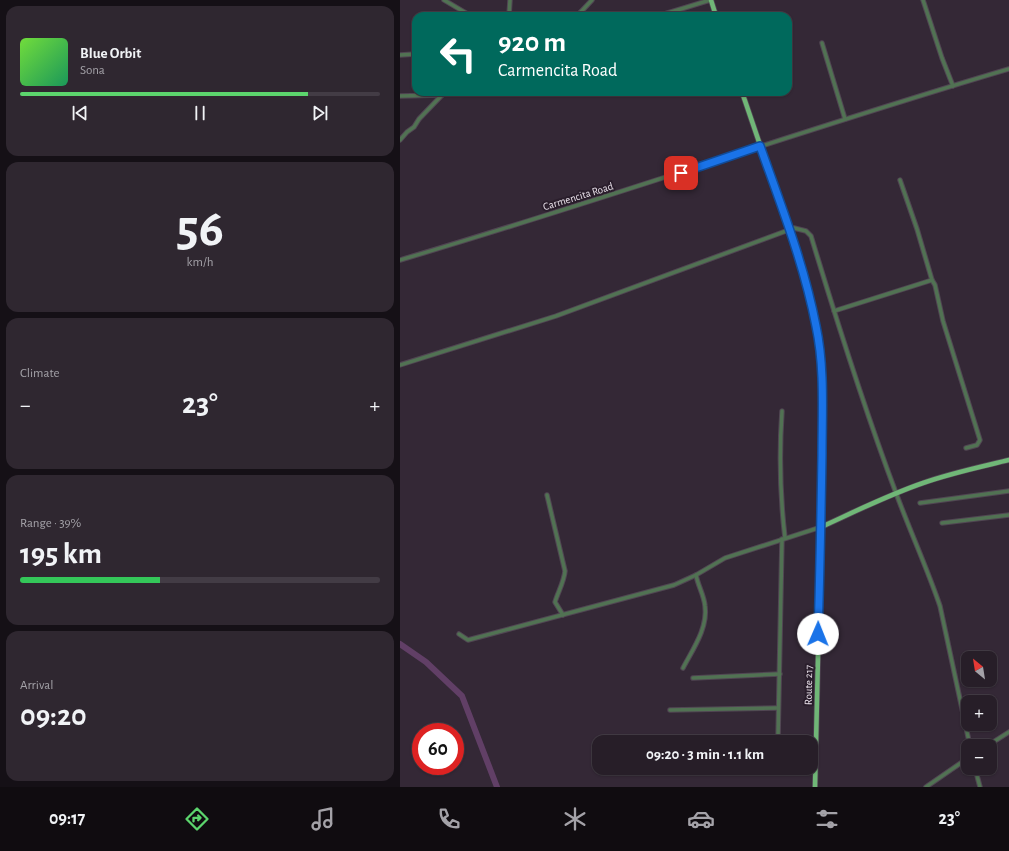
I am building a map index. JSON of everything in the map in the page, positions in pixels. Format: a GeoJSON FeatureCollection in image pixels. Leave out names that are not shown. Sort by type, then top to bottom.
{"type":"FeatureCollection","features":[{"type":"Feature","properties":{"kind":"main road"},"geometry":{"type":"LineString","coordinates":[[710,0],[714,12]]}},
{"type":"Feature","properties":{"kind":"main road","name":"Route 217"},"geometry":{"type":"LineString","coordinates":[[743,96],[805,282],[816,327],[821,367],[821,527],[815,787]]}},
{"type":"Feature","properties":{"kind":"main road"},"geometry":{"type":"LineString","coordinates":[[821,527],[896,493],[945,476],[1009,460]]}},
{"type":"Feature","properties":{"kind":"street"},"geometry":{"type":"LineString","coordinates":[[444,0],[464,12]]}},
{"type":"Feature","properties":{"kind":"street"},"geometry":{"type":"LineString","coordinates":[[509,12],[510,0]]}},
{"type":"Feature","properties":{"kind":"street"},"geometry":{"type":"LineString","coordinates":[[581,12],[592,0]]}},
{"type":"Feature","properties":{"kind":"street"},"geometry":{"type":"LineString","coordinates":[[676,12],[710,0]]}},
{"type":"Feature","properties":{"kind":"street"},"geometry":{"type":"LineString","coordinates":[[923,0],[953,86]]}},
{"type":"Feature","properties":{"kind":"street"},"geometry":{"type":"LineString","coordinates":[[822,43],[846,119]]}},
{"type":"Feature","properties":{"kind":"street"},"geometry":{"type":"LineString","coordinates":[[400,55],[412,54]]}},
{"type":"Feature","properties":{"kind":"street","name":"Carmencita Road"},"geometry":{"type":"LineString","coordinates":[[400,260],[1009,69]]}},
{"type":"Feature","properties":{"kind":"street"},"geometry":{"type":"LineString","coordinates":[[400,96],[412,96]]}},
{"type":"Feature","properties":{"kind":"street"},"geometry":{"type":"LineString","coordinates":[[400,140],[406,132],[414,127],[418,119],[441,96]]}},
{"type":"Feature","properties":{"kind":"street"},"geometry":{"type":"LineString","coordinates":[[900,180],[917,229],[932,280],[935,285],[943,321],[980,440],[977,445],[966,448]]}},
{"type":"Feature","properties":{"kind":"street"},"geometry":{"type":"LineString","coordinates":[[400,365],[556,316],[794,228],[806,231],[811,236],[863,402],[896,493],[940,606],[968,739]]}},
{"type":"Feature","properties":{"kind":"street"},"geometry":{"type":"LineString","coordinates":[[834,311],[932,280]]}},
{"type":"Feature","properties":{"kind":"street"},"geometry":{"type":"LineString","coordinates":[[778,735],[784,539],[781,499],[780,441],[782,411]]}},
{"type":"Feature","properties":{"kind":"street"},"geometry":{"type":"LineString","coordinates":[[920,503],[1009,491]]}},
{"type":"Feature","properties":{"kind":"street"},"geometry":{"type":"LineString","coordinates":[[547,495],[565,571],[565,578],[558,591],[555,602],[564,615]]}},
{"type":"Feature","properties":{"kind":"street"},"geometry":{"type":"LineString","coordinates":[[942,523],[1009,515]]}},
{"type":"Feature","properties":{"kind":"street"},"geometry":{"type":"LineString","coordinates":[[459,634],[468,640],[674,585],[696,575],[725,558],[821,527]]}},
{"type":"Feature","properties":{"kind":"street"},"geometry":{"type":"LineString","coordinates":[[683,668],[699,638],[705,610],[704,599],[696,575]]}},
{"type":"Feature","properties":{"kind":"street"},"geometry":{"type":"LineString","coordinates":[[693,678],[780,674]]}},
{"type":"Feature","properties":{"kind":"street"},"geometry":{"type":"LineString","coordinates":[[670,710],[778,708]]}},
{"type":"Feature","properties":{"kind":"street"},"geometry":{"type":"LineString","coordinates":[[997,740],[1009,732]]}},
{"type":"Feature","properties":{"kind":"street"},"geometry":{"type":"LineString","coordinates":[[926,787],[961,763]]}},
{"type":"Feature","properties":{"kind":"street"},"geometry":{"type":"LineString","coordinates":[[977,775],[980,787]]}},
{"type":"Feature","properties":{"kind":"waterway"},"geometry":{"type":"LineString","coordinates":[[400,644],[426,662],[462,696],[497,787]]}},
{"type":"Feature","properties":{"kind":"route"},"geometry":{"type":"LineString","coordinates":[[681,173],[760,146],[805,282],[816,327],[821,367],[821,527],[818,634]]}}]}
